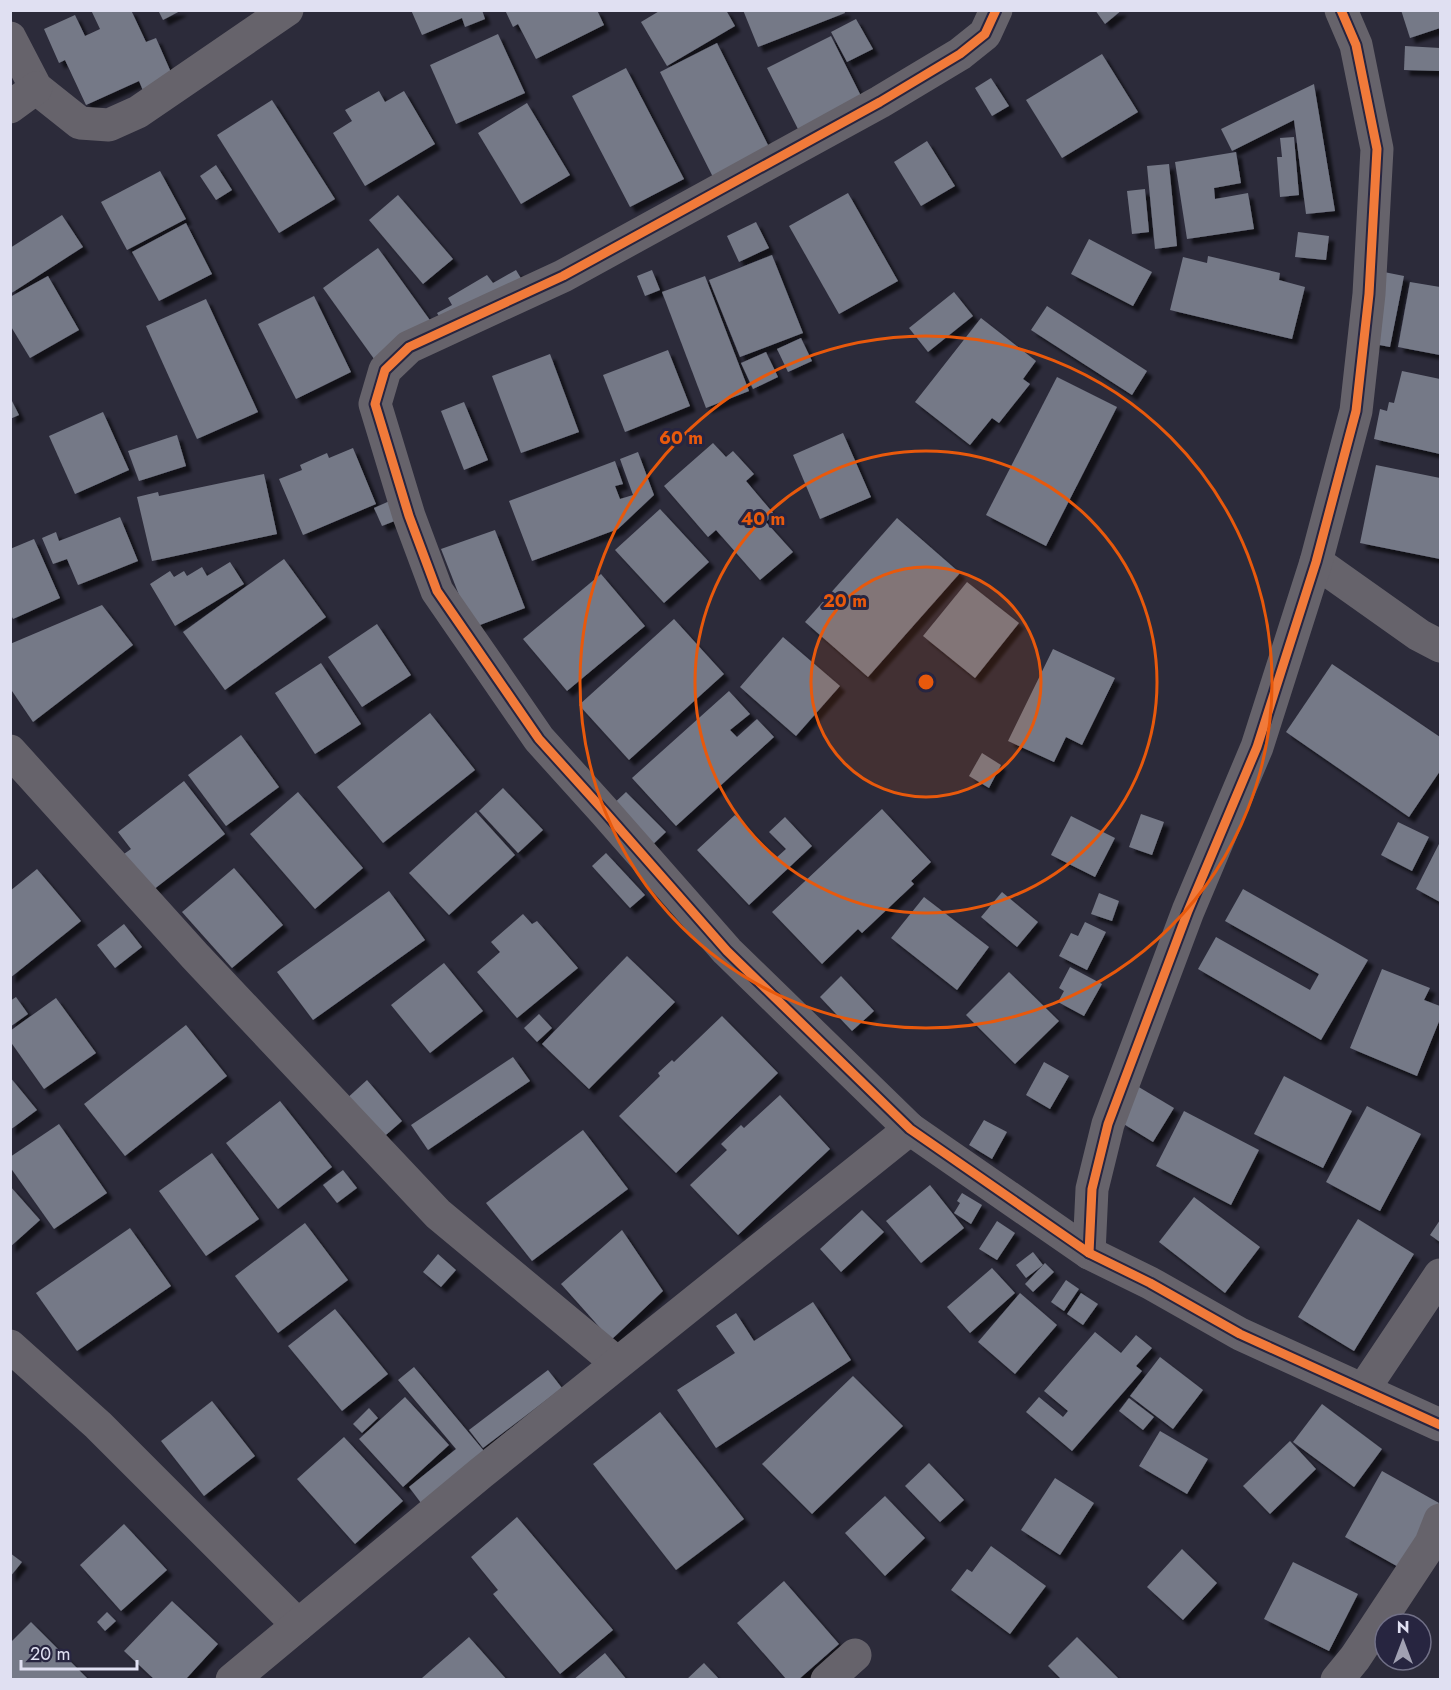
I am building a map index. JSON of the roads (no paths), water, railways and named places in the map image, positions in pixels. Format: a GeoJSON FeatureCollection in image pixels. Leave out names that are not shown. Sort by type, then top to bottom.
{"type":"FeatureCollection","features":[{"type":"Feature","properties":{"kind":"street"},"geometry":{"type":"LineString","coordinates":[[10,38],[23,98],[80,123],[109,125],[138,112],[287,10]]}},
{"type":"Feature","properties":{"kind":"street"},"geometry":{"type":"LineString","coordinates":[[996,10],[985,34],[880,102],[563,276],[409,347],[385,370],[375,404],[409,516],[437,591],[539,739],[727,951],[910,1129],[1089,1252],[1150,1283],[1240,1334],[1440,1425]]}},
{"type":"Feature","properties":{"kind":"street"},"geometry":{"type":"LineString","coordinates":[[1089,1252],[1092,1189],[1108,1124],[1188,911],[1257,747],[1316,562],[1356,411],[1369,294],[1377,149],[1356,45],[1341,10]]}},
{"type":"Feature","properties":{"kind":"street"},"geometry":{"type":"LineString","coordinates":[[1316,562],[1419,635],[1440,646]]}},
{"type":"Feature","properties":{"kind":"street"},"geometry":{"type":"LineString","coordinates":[[10,751],[195,956],[438,1214],[617,1363]]}},
{"type":"Feature","properties":{"kind":"street"},"geometry":{"type":"LineString","coordinates":[[232,1680],[490,1466],[910,1129]]}},
{"type":"Feature","properties":{"kind":"street"},"geometry":{"type":"LineString","coordinates":[[1363,1390],[1440,1275]]}},
{"type":"Feature","properties":{"kind":"street"},"geometry":{"type":"LineString","coordinates":[[10,1346],[98,1425],[298,1625]]}},
{"type":"Feature","properties":{"kind":"street"},"geometry":{"type":"LineString","coordinates":[[1337,1680],[1355,1658],[1431,1543],[1440,1520]]}},
{"type":"Feature","properties":{"kind":"street"},"geometry":{"type":"LineString","coordinates":[[827,1680],[855,1655]]}}]}
